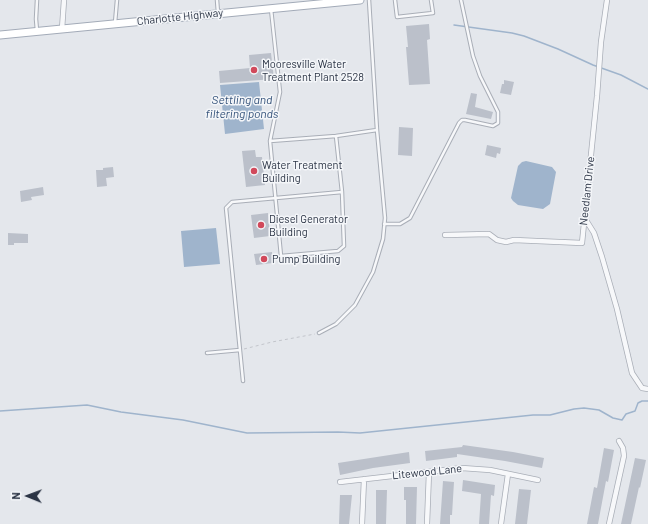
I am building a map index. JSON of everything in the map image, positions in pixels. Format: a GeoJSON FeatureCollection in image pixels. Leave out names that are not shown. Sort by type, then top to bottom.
{"type":"FeatureCollection","features":[{"type":"Feature","properties":{"kind":"main road","name":"Charlotte Highway"},"geometry":{"type":"LineString","coordinates":[[0,35],[271,9],[304,3],[360,0]]}},
{"type":"Feature","properties":{"kind":"street"},"geometry":{"type":"LineString","coordinates":[[62,29],[64,0]]}},
{"type":"Feature","properties":{"kind":"street","name":"Needlam Drive"},"geometry":{"type":"LineString","coordinates":[[445,235],[488,234],[497,240],[506,242],[514,240],[582,243],[601,42],[607,0]]}},
{"type":"Feature","properties":{"kind":"street"},"geometry":{"type":"LineString","coordinates":[[584,217],[594,233],[602,257],[617,309],[632,373],[642,388],[648,389]]}},
{"type":"Feature","properties":{"kind":"street"},"geometry":{"type":"LineString","coordinates":[[609,524],[624,456],[623,448],[619,441]]}},
{"type":"Feature","properties":{"kind":"street","name":"Litewood Lane"},"geometry":{"type":"LineString","coordinates":[[340,482],[462,468],[475,468],[538,480]]}},
{"type":"Feature","properties":{"kind":"street"},"geometry":{"type":"LineString","coordinates":[[427,524],[429,472]]}},
{"type":"Feature","properties":{"kind":"street"},"geometry":{"type":"LineString","coordinates":[[500,524],[508,474]]}},
{"type":"Feature","properties":{"kind":"street"},"geometry":{"type":"LineString","coordinates":[[362,524],[364,479]]}},
{"type":"Feature","properties":{"kind":"lane"},"geometry":{"type":"LineString","coordinates":[[37,0],[37,31]]}},
{"type":"Feature","properties":{"kind":"lane"},"geometry":{"type":"LineString","coordinates":[[115,24],[117,0]]}},
{"type":"Feature","properties":{"kind":"lane"},"geometry":{"type":"LineString","coordinates":[[217,0],[218,14]]}},
{"type":"Feature","properties":{"kind":"lane"},"geometry":{"type":"LineString","coordinates":[[319,333],[336,324],[355,305],[373,272],[383,240],[384,224],[376,130],[369,0]]}},
{"type":"Feature","properties":{"kind":"lane"},"geometry":{"type":"LineString","coordinates":[[395,0],[396,17],[433,13],[431,0]]}},
{"type":"Feature","properties":{"kind":"lane"},"geometry":{"type":"LineString","coordinates":[[384,224],[400,224],[406,222],[410,218],[459,123],[462,120],[493,126],[498,123],[498,112],[480,76],[473,56],[461,0]]}},
{"type":"Feature","properties":{"kind":"lane"},"geometry":{"type":"LineString","coordinates":[[271,9],[280,92],[270,141],[281,256],[338,251],[344,246],[342,192],[336,136]]}},
{"type":"Feature","properties":{"kind":"lane"},"geometry":{"type":"LineString","coordinates":[[270,141],[336,136],[376,130]]}},
{"type":"Feature","properties":{"kind":"lane"},"geometry":{"type":"LineString","coordinates":[[242,380],[226,208],[232,202],[342,192]]}},
{"type":"Feature","properties":{"kind":"lane"},"geometry":{"type":"LineString","coordinates":[[207,353],[240,350]]}},
{"type":"Feature","properties":{"kind":"path"},"geometry":{"type":"LineString","coordinates":[[240,350],[272,342],[311,336],[319,333]]}},
{"type":"Feature","properties":{"kind":"water","name":"Settling and filtering ponds"},"geometry":{"type":"Polygon","coordinates":[[[259,82],[264,129],[225,134],[220,85],[259,82]]]}},
{"type":"Feature","properties":{"kind":"water"},"geometry":{"type":"Polygon","coordinates":[[[526,161],[552,167],[556,172],[550,204],[543,209],[518,205],[511,198],[518,166],[522,162],[526,161]]]}},
{"type":"Feature","properties":{"kind":"water"},"geometry":{"type":"Polygon","coordinates":[[[216,228],[220,264],[184,267],[181,231],[216,228]]]}},
{"type":"Feature","properties":{"kind":"building"},"geometry":{"type":"Polygon","coordinates":[[[429,24],[430,39],[427,40],[430,84],[409,85],[406,26],[429,24]]]}},
{"type":"Feature","properties":{"kind":"building","name":"Mooresville Water Treatment Plant 2528"},"geometry":{"type":"Polygon","coordinates":[[[271,53],[274,79],[220,83],[219,71],[250,68],[249,55],[271,53]]]}},
{"type":"Feature","properties":{"kind":"building"},"geometry":{"type":"Polygon","coordinates":[[[504,80],[514,82],[511,95],[500,93],[504,80]]]}},
{"type":"Feature","properties":{"kind":"building"},"geometry":{"type":"Polygon","coordinates":[[[471,93],[477,94],[475,107],[493,112],[491,119],[466,114],[471,93]]]}},
{"type":"Feature","properties":{"kind":"building"},"geometry":{"type":"Polygon","coordinates":[[[399,127],[413,128],[412,156],[398,155],[399,127]]]}},
{"type":"Feature","properties":{"kind":"building"},"geometry":{"type":"Polygon","coordinates":[[[487,145],[501,148],[500,154],[497,153],[496,158],[485,155],[487,145]]]}},
{"type":"Feature","properties":{"kind":"building","name":"Water Treatment Building"},"geometry":{"type":"Polygon","coordinates":[[[255,150],[256,157],[262,157],[265,185],[246,187],[242,151],[255,150]]]}},
{"type":"Feature","properties":{"kind":"building"},"geometry":{"type":"Polygon","coordinates":[[[113,167],[114,177],[106,178],[107,186],[97,187],[96,170],[103,170],[103,168],[113,167]]]}},
{"type":"Feature","properties":{"kind":"building"},"geometry":{"type":"Polygon","coordinates":[[[43,187],[44,195],[31,197],[32,200],[21,202],[20,191],[43,187]]]}},
{"type":"Feature","properties":{"kind":"building","name":"Diesel Generator Building"},"geometry":{"type":"Polygon","coordinates":[[[268,213],[270,236],[254,238],[251,215],[268,213]]]}},
{"type":"Feature","properties":{"kind":"building"},"geometry":{"type":"Polygon","coordinates":[[[8,233],[28,234],[28,243],[14,243],[14,245],[8,245],[8,233]]]}},
{"type":"Feature","properties":{"kind":"building","name":"Pump Building"},"geometry":{"type":"Polygon","coordinates":[[[272,252],[273,263],[256,265],[254,254],[272,252]]]}},
{"type":"Feature","properties":{"kind":"building"},"geometry":{"type":"Polygon","coordinates":[[[463,445],[544,458],[542,468],[457,454],[457,457],[426,461],[425,451],[462,447],[463,445]]]}},
{"type":"Feature","properties":{"kind":"building"},"geometry":{"type":"Polygon","coordinates":[[[604,448],[614,450],[608,482],[606,481],[598,524],[587,524],[594,487],[597,488],[604,448]]]}},
{"type":"Feature","properties":{"kind":"building"},"geometry":{"type":"Polygon","coordinates":[[[409,452],[410,463],[373,468],[340,475],[338,463],[409,452]]]}},
{"type":"Feature","properties":{"kind":"building"},"geometry":{"type":"Polygon","coordinates":[[[635,458],[646,460],[631,524],[621,524],[635,458]]]}},
{"type":"Feature","properties":{"kind":"building"},"geometry":{"type":"Polygon","coordinates":[[[463,480],[495,485],[494,496],[491,495],[489,524],[479,524],[481,494],[462,491],[463,480]]]}},
{"type":"Feature","properties":{"kind":"building"},"geometry":{"type":"Polygon","coordinates":[[[443,481],[454,482],[450,524],[440,524],[443,481]]]}},
{"type":"Feature","properties":{"kind":"building"},"geometry":{"type":"Polygon","coordinates":[[[404,487],[417,487],[416,524],[406,524],[406,500],[404,500],[404,487]]]}},
{"type":"Feature","properties":{"kind":"building"},"geometry":{"type":"Polygon","coordinates":[[[519,489],[531,490],[527,524],[515,524],[519,489]]]}},
{"type":"Feature","properties":{"kind":"building"},"geometry":{"type":"Polygon","coordinates":[[[376,490],[387,490],[386,524],[376,524],[376,490]]]}},
{"type":"Feature","properties":{"kind":"building"},"geometry":{"type":"Polygon","coordinates":[[[340,495],[352,495],[349,524],[339,524],[340,495]]]}},
{"type":"Feature","properties":{"kind":"waterway"},"geometry":{"type":"LineString","coordinates":[[454,25],[524,36],[621,75],[648,89]]}},
{"type":"Feature","properties":{"kind":"waterway"},"geometry":{"type":"LineString","coordinates":[[0,411],[87,405],[121,412],[183,420],[247,433],[360,433],[533,415],[550,415],[584,408],[599,410],[613,418],[622,420],[626,414],[635,411],[638,403],[648,401]]}},
{"type":"Feature","properties":{"kind":"place","name":"Mooresville Water Treatment Plant 2528"},"geometry":{"type":"Point","coordinates":[254,70]}},
{"type":"Feature","properties":{"kind":"place","name":"Water Treatment Building"},"geometry":{"type":"Point","coordinates":[254,171]}},
{"type":"Feature","properties":{"kind":"place","name":"Diesel Generator Building"},"geometry":{"type":"Point","coordinates":[261,225]}},
{"type":"Feature","properties":{"kind":"place","name":"Pump Building"},"geometry":{"type":"Point","coordinates":[264,259]}}]}
